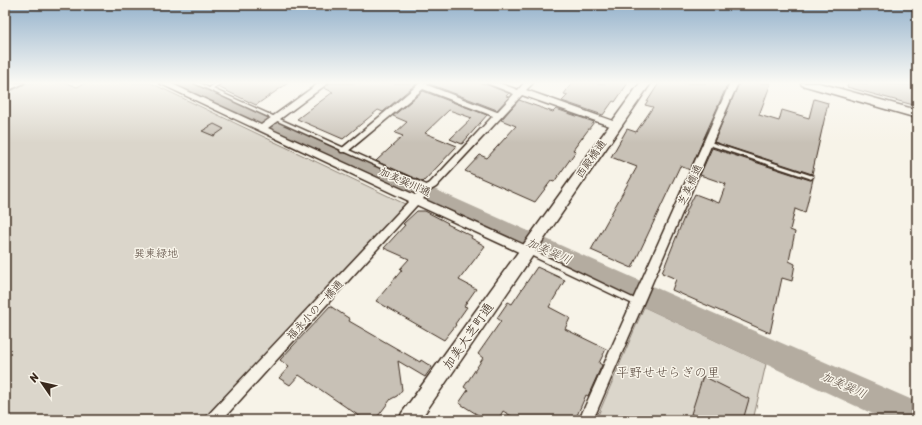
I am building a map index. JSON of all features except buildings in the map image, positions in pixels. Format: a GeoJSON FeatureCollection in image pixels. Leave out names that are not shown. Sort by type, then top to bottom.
{"type":"FeatureCollection","features":[{"type":"Feature","properties":{"kind":"street","name":"加美巽川通"},"geometry":{"type":"LineString","coordinates":[[205,103],[261,129],[423,194],[532,244]]}},
{"type":"Feature","properties":{"kind":"street"},"geometry":{"type":"LineString","coordinates":[[261,129],[296,103]]}},
{"type":"Feature","properties":{"kind":"street"},"geometry":{"type":"LineString","coordinates":[[344,150],[401,103]]}},
{"type":"Feature","properties":{"kind":"street"},"geometry":{"type":"LineString","coordinates":[[470,103],[499,114]]}},
{"type":"Feature","properties":{"kind":"street","name":"福永小の一橋通"},"geometry":{"type":"LineString","coordinates":[[213,420],[510,103]]}},
{"type":"Feature","properties":{"kind":"street"},"geometry":{"type":"LineString","coordinates":[[551,103],[616,124]]}},
{"type":"Feature","properties":{"kind":"street","name":"西殿橋通"},"geometry":{"type":"LineString","coordinates":[[532,244],[631,103]]}},
{"type":"Feature","properties":{"kind":"street","name":"芝美橋通"},"geometry":{"type":"LineString","coordinates":[[638,301],[725,103]]}},
{"type":"Feature","properties":{"kind":"street"},"geometry":{"type":"LineString","coordinates":[[882,103],[917,114]]}},
{"type":"Feature","properties":{"kind":"street","name":"加美大芝町通"},"geometry":{"type":"LineString","coordinates":[[409,420],[532,244]]}},
{"type":"Feature","properties":{"kind":"street"},"geometry":{"type":"LineString","coordinates":[[586,420],[638,301]]}},
{"type":"Feature","properties":{"kind":"lane"},"geometry":{"type":"LineString","coordinates":[[240,103],[344,150],[423,194]]}},
{"type":"Feature","properties":{"kind":"lane"},"geometry":{"type":"LineString","coordinates":[[708,143],[811,177]]}},
{"type":"Feature","properties":{"kind":"lane","name":"加美巽川通"},"geometry":{"type":"LineString","coordinates":[[532,244],[638,301]]}},
{"type":"Feature","properties":{"kind":"green space","name":"巽東緑地"},"geometry":{"type":"Polygon","coordinates":[[[5,103],[193,103],[405,204],[406,207],[207,420],[5,420],[5,103]]]}},
{"type":"Feature","properties":{"kind":"green space","name":"平野せせらぎの里"},"geometry":{"type":"Polygon","coordinates":[[[644,307],[766,364],[753,420],[596,420],[644,307]]]}},
{"type":"Feature","properties":{"kind":"waterway","name":"加美巽川"},"geometry":{"type":"LineString","coordinates":[[225,103],[518,236],[669,307],[917,418]]}}]}
